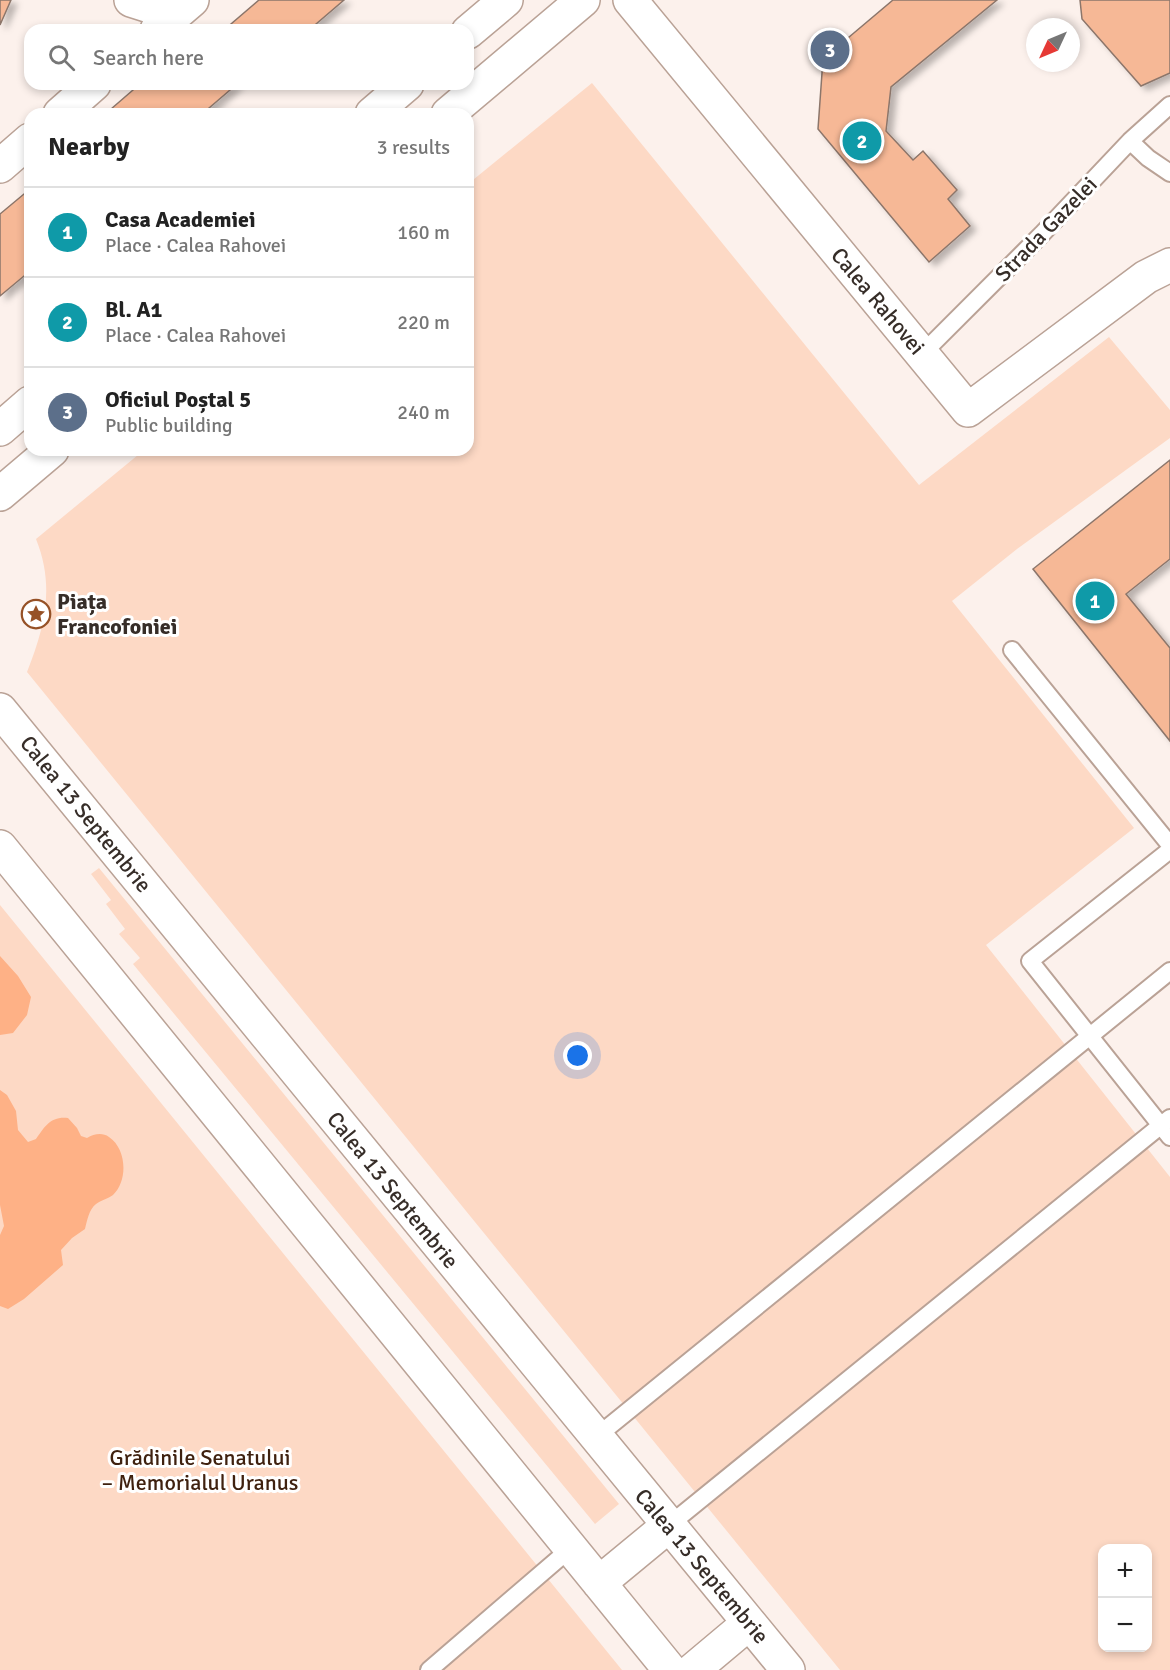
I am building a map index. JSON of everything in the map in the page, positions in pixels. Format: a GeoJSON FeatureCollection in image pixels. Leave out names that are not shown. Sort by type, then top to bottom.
{"type":"FeatureCollection","features":[{"type":"Feature","properties":{"kind":"main road"},"geometry":{"type":"LineString","coordinates":[[131,0],[174,15]]}},
{"type":"Feature","properties":{"kind":"main road"},"geometry":{"type":"LineString","coordinates":[[474,27],[506,0]]}},
{"type":"Feature","properties":{"kind":"main road"},"geometry":{"type":"LineString","coordinates":[[455,108],[583,0]]}},
{"type":"Feature","properties":{"kind":"main road","name":"Calea Rahovei"},"geometry":{"type":"LineString","coordinates":[[630,0],[968,410],[1146,277],[1170,265]]}},
{"type":"Feature","properties":{"kind":"main road"},"geometry":{"type":"LineString","coordinates":[[67,108],[87,90]]}},
{"type":"Feature","properties":{"kind":"main road"},"geometry":{"type":"LineString","coordinates":[[379,108],[400,90]]}},
{"type":"Feature","properties":{"kind":"main road"},"geometry":{"type":"LineString","coordinates":[[0,166],[24,145]]}},
{"type":"Feature","properties":{"kind":"main road"},"geometry":{"type":"LineString","coordinates":[[0,429],[24,408]]}},
{"type":"Feature","properties":{"kind":"main road"},"geometry":{"type":"LineString","coordinates":[[0,494],[45,456]]}},
{"type":"Feature","properties":{"kind":"main road","name":"Calea 13 Septembrie"},"geometry":{"type":"LineString","coordinates":[[0,710],[788,1670]]}},
{"type":"Feature","properties":{"kind":"main road"},"geometry":{"type":"LineString","coordinates":[[0,847],[670,1670]]}},
{"type":"Feature","properties":{"kind":"main road"},"geometry":{"type":"LineString","coordinates":[[599,1582],[668,1526]]}},
{"type":"Feature","properties":{"kind":"main road"},"geometry":{"type":"LineString","coordinates":[[693,1670],[749,1623]]}},
{"type":"Feature","properties":{"kind":"lane","name":"Strada Gazelei"},"geometry":{"type":"LineString","coordinates":[[922,354],[1042,234],[1130,141],[1170,105]]}},
{"type":"Feature","properties":{"kind":"lane"},"geometry":{"type":"LineString","coordinates":[[1130,141],[1148,158],[1170,173]]}},
{"type":"Feature","properties":{"kind":"lane"},"geometry":{"type":"LineString","coordinates":[[1012,650],[1170,845]]}},
{"type":"Feature","properties":{"kind":"lane"},"geometry":{"type":"LineString","coordinates":[[668,1526],[1167,1127],[1089,1036],[1030,961],[1170,850]]}},
{"type":"Feature","properties":{"kind":"lane"},"geometry":{"type":"LineString","coordinates":[[596,1437],[1170,971]]}},
{"type":"Feature","properties":{"kind":"lane"},"geometry":{"type":"LineString","coordinates":[[429,1670],[571,1548]]}},
{"type":"Feature","properties":{"kind":"green space"},"geometry":{"type":"Polygon","coordinates":[[[592,83],[919,485],[1109,337],[1170,410],[1170,438],[1017,549],[952,601],[1134,828],[986,945],[1170,1177],[1170,1670],[840,1670],[27,672],[43,623],[46,590],[42,556],[36,539],[137,456],[474,456],[474,179],[592,83]]]}},
{"type":"Feature","properties":{"kind":"green space"},"geometry":{"type":"Polygon","coordinates":[[[99,868],[619,1504],[595,1524],[133,964],[140,958],[119,934],[125,929],[106,904],[111,900],[91,874],[99,868]]]}},
{"type":"Feature","properties":{"kind":"green space","name":"Grădinile Senatului – Memorialul Uranus"},"geometry":{"type":"Polygon","coordinates":[[[0,905],[622,1670],[0,1670],[0,905]]]}},
{"type":"Feature","properties":{"kind":"shaded area"},"geometry":{"type":"Polygon","coordinates":[[[0,956],[18,976],[31,997],[27,1015],[13,1033],[0,1035],[0,956]]]}},
{"type":"Feature","properties":{"kind":"shaded area"},"geometry":{"type":"Polygon","coordinates":[[[0,1090],[7,1095],[16,1111],[18,1130],[28,1142],[36,1139],[53,1120],[68,1118],[81,1136],[87,1138],[101,1134],[115,1142],[123,1165],[123,1174],[118,1189],[113,1195],[94,1206],[85,1229],[61,1250],[63,1265],[24,1299],[8,1309],[0,1306],[0,1235],[4,1226],[0,1205],[0,1090]]]}},
{"type":"Feature","properties":{"kind":"building"},"geometry":{"type":"Polygon","coordinates":[[[0,0],[11,0],[0,25],[0,0]]]}},
{"type":"Feature","properties":{"kind":"building"},"geometry":{"type":"Polygon","coordinates":[[[259,0],[344,0],[316,24],[231,24],[259,0]]]}},
{"type":"Feature","properties":{"kind":"building"},"geometry":{"type":"Polygon","coordinates":[[[893,0],[997,0],[891,87],[886,131],[913,160],[923,151],[957,190],[948,199],[970,226],[929,262],[818,129],[823,59],[893,0]]]}},
{"type":"Feature","properties":{"kind":"building"},"geometry":{"type":"Polygon","coordinates":[[[1080,0],[1170,0],[1170,73],[1141,86],[1082,19],[1080,0]]]}},
{"type":"Feature","properties":{"kind":"building"},"geometry":{"type":"Polygon","coordinates":[[[133,90],[230,90],[209,108],[112,108],[133,90]]]}},
{"type":"Feature","properties":{"kind":"building"},"geometry":{"type":"Polygon","coordinates":[[[24,194],[24,276],[0,296],[0,214],[24,194]]]}},
{"type":"Feature","properties":{"kind":"building"},"geometry":{"type":"Polygon","coordinates":[[[1170,460],[1170,559],[1126,594],[1170,648],[1170,741],[1033,569],[1170,460]]]}},
{"type":"Feature","properties":{"kind":"place","name":"Oficiul Poștal 5"},"geometry":{"type":"Point","coordinates":[830,50]}},
{"type":"Feature","properties":{"kind":"place","name":"Bl. A1"},"geometry":{"type":"Point","coordinates":[862,141]}},
{"type":"Feature","properties":{"kind":"place","name":"Casa Academiei"},"geometry":{"type":"Point","coordinates":[1095,601]}},
{"type":"Feature","properties":{"kind":"place","name":"Piața Francofoniei"},"geometry":{"type":"Point","coordinates":[36,614]}}]}
